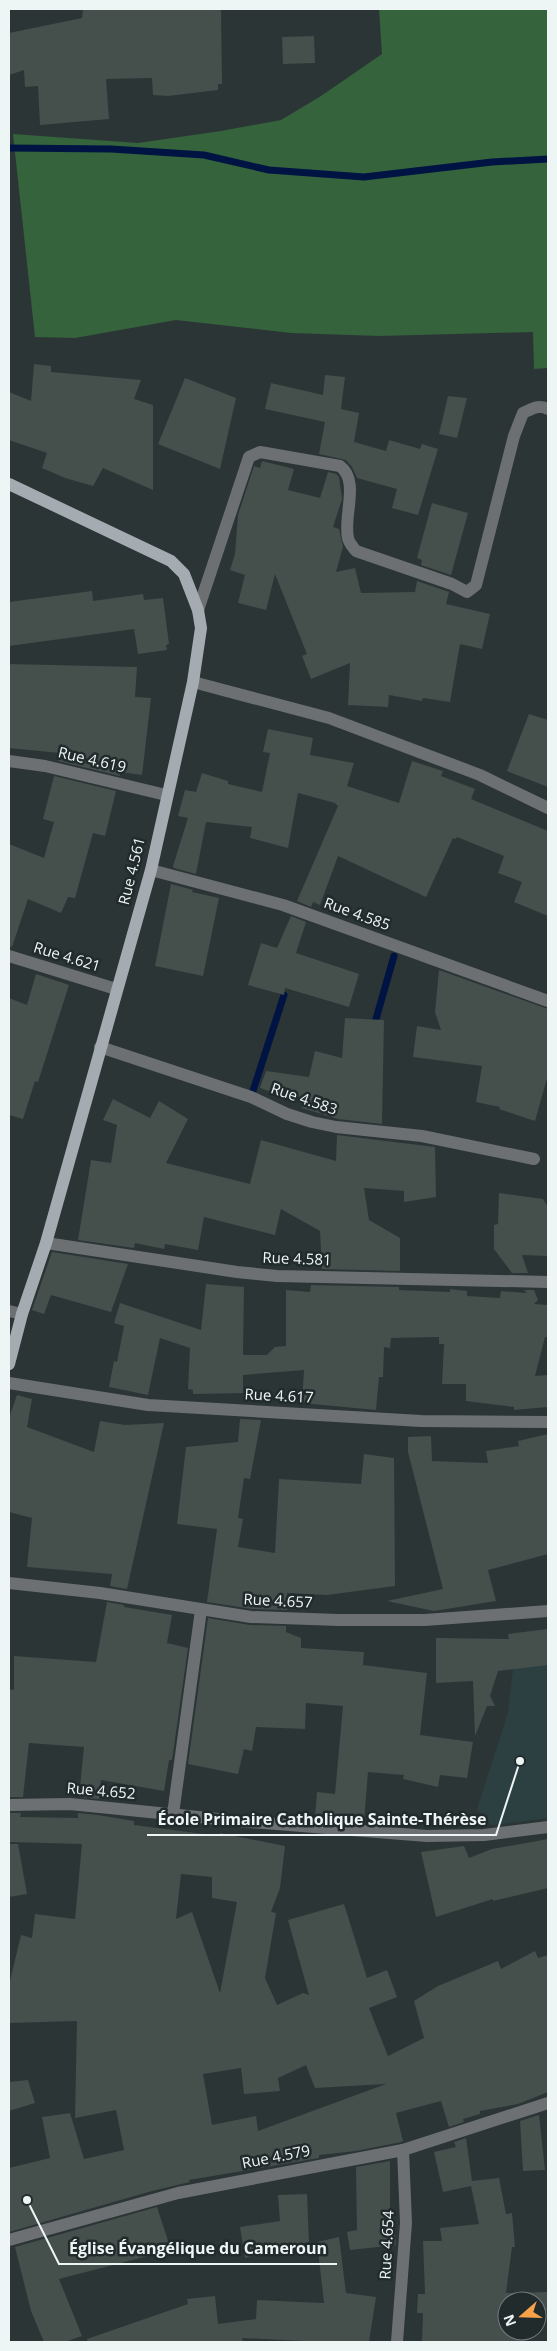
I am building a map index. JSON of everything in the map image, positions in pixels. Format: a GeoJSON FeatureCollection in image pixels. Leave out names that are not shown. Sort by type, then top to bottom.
{"type":"FeatureCollection","features":[{"type":"Feature","properties":{"kind":"main road","name":"Rue 4.561"},"geometry":{"type":"LineString","coordinates":[[9,484],[171,561],[184,574],[198,610],[200,628],[193,682],[166,795],[151,870],[46,1243],[22,1314],[9,1364]]}},
{"type":"Feature","properties":{"kind":"street"},"geometry":{"type":"LineString","coordinates":[[198,610],[249,457],[260,452],[340,466],[346,470],[349,480],[348,538],[356,551],[452,584],[467,592],[476,585],[523,413],[543,406],[548,409]]}},
{"type":"Feature","properties":{"kind":"street"},"geometry":{"type":"LineString","coordinates":[[193,682],[329,718],[480,775],[548,808]]}},
{"type":"Feature","properties":{"kind":"street","name":"Rue 4.619"},"geometry":{"type":"LineString","coordinates":[[9,761],[45,766],[166,795]]}},
{"type":"Feature","properties":{"kind":"street","name":"Rue 4.585"},"geometry":{"type":"LineString","coordinates":[[151,870],[283,905],[548,1001]]}},
{"type":"Feature","properties":{"kind":"street","name":"Rue 4.621"},"geometry":{"type":"LineString","coordinates":[[9,956],[116,989]]}},
{"type":"Feature","properties":{"kind":"street","name":"Rue 4.583"},"geometry":{"type":"LineString","coordinates":[[100,1047],[251,1097],[288,1114],[312,1122],[336,1127],[422,1136],[534,1158]]}},
{"type":"Feature","properties":{"kind":"street","name":"Rue 4.581"},"geometry":{"type":"LineString","coordinates":[[46,1243],[237,1272],[277,1276],[548,1282]]}},
{"type":"Feature","properties":{"kind":"street"},"geometry":{"type":"LineString","coordinates":[[9,1311],[22,1314]]}},
{"type":"Feature","properties":{"kind":"street","name":"Rue 4.617"},"geometry":{"type":"LineString","coordinates":[[9,1383],[148,1405],[421,1421],[548,1422]]}},
{"type":"Feature","properties":{"kind":"street","name":"Rue 4.657"},"geometry":{"type":"LineString","coordinates":[[9,1583],[100,1593],[251,1617],[425,1620],[548,1611]]}},
{"type":"Feature","properties":{"kind":"street"},"geometry":{"type":"LineString","coordinates":[[173,1814],[201,1610]]}},
{"type":"Feature","properties":{"kind":"street","name":"Rue 4.652"},"geometry":{"type":"LineString","coordinates":[[9,1805],[70,1804],[427,1836],[484,1835],[548,1827]]}},
{"type":"Feature","properties":{"kind":"street","name":"Rue 4.579"},"geometry":{"type":"LineString","coordinates":[[9,2240],[178,2193],[403,2150],[548,2103]]}},
{"type":"Feature","properties":{"kind":"street","name":"Rue 4.654"},"geometry":{"type":"LineString","coordinates":[[397,2342],[406,2223],[403,2150]]}},
{"type":"Feature","properties":{"kind":"shaded area"},"geometry":{"type":"Polygon","coordinates":[[[548,1629],[548,1818],[491,1825],[477,1809],[508,1713],[513,1669],[508,1634],[548,1629]]]}},
{"type":"Feature","properties":{"kind":"green space"},"geometry":{"type":"Polygon","coordinates":[[[379,9],[548,9],[548,368],[534,369],[533,332],[380,336],[291,333],[176,320],[75,338],[35,337],[13,134],[138,143],[281,120],[321,96],[382,54],[379,9]]]}},
{"type":"Feature","properties":{"kind":"building"},"geometry":{"type":"Polygon","coordinates":[[[83,9],[221,9],[222,84],[218,84],[218,90],[168,96],[153,95],[152,78],[106,79],[109,119],[40,125],[38,86],[25,87],[24,70],[9,75],[9,33],[82,18],[83,9]]]}},
{"type":"Feature","properties":{"kind":"building"},"geometry":{"type":"Polygon","coordinates":[[[314,36],[315,63],[283,64],[282,37],[314,36]]]}},
{"type":"Feature","properties":{"kind":"building"},"geometry":{"type":"Polygon","coordinates":[[[34,364],[51,366],[51,372],[141,380],[134,399],[153,405],[153,490],[103,468],[93,486],[65,478],[42,468],[47,453],[9,440],[9,392],[31,401],[34,364]]]}},
{"type":"Feature","properties":{"kind":"building"},"geometry":{"type":"Polygon","coordinates":[[[325,375],[345,377],[341,409],[359,413],[354,442],[386,451],[389,440],[420,449],[422,444],[438,449],[418,515],[392,508],[397,489],[357,478],[346,460],[319,454],[325,422],[265,409],[271,383],[323,395],[325,375]]]}},
{"type":"Feature","properties":{"kind":"building"},"geometry":{"type":"Polygon","coordinates":[[[185,378],[236,398],[220,469],[158,444],[185,378]]]}},
{"type":"Feature","properties":{"kind":"building"},"geometry":{"type":"Polygon","coordinates":[[[448,396],[467,398],[457,438],[439,434],[448,396]]]}},
{"type":"Feature","properties":{"kind":"building"},"geometry":{"type":"Polygon","coordinates":[[[262,461],[294,469],[288,490],[320,498],[328,472],[339,477],[342,499],[333,527],[339,529],[343,547],[336,572],[355,568],[361,593],[415,592],[417,581],[449,592],[446,604],[490,614],[482,649],[460,644],[450,702],[423,698],[422,701],[389,695],[388,707],[348,705],[350,663],[311,679],[302,656],[307,654],[275,574],[266,610],[238,603],[245,575],[230,570],[235,554],[238,515],[254,466],[260,468],[262,461]]]}},
{"type":"Feature","properties":{"kind":"building"},"geometry":{"type":"Polygon","coordinates":[[[432,503],[468,513],[451,575],[421,565],[422,560],[417,558],[432,503]]]}},
{"type":"Feature","properties":{"kind":"building"},"geometry":{"type":"Polygon","coordinates":[[[92,591],[93,601],[143,594],[144,600],[163,598],[169,644],[166,645],[167,650],[138,654],[134,629],[9,646],[9,602],[92,591]]]}},
{"type":"Feature","properties":{"kind":"building"},"geometry":{"type":"Polygon","coordinates":[[[9,664],[137,667],[135,697],[151,698],[142,775],[120,772],[120,776],[58,761],[60,753],[9,748],[9,664]]]}},
{"type":"Feature","properties":{"kind":"building"},"geometry":{"type":"Polygon","coordinates":[[[529,714],[548,720],[548,787],[507,771],[529,714]]]}},
{"type":"Feature","properties":{"kind":"building"},"geometry":{"type":"Polygon","coordinates":[[[268,729],[313,738],[310,755],[354,763],[347,786],[399,803],[412,761],[443,771],[441,776],[475,789],[471,799],[548,831],[548,916],[514,902],[522,882],[498,873],[504,856],[457,837],[456,839],[453,838],[426,897],[338,856],[320,905],[313,902],[311,907],[297,901],[338,806],[335,803],[298,793],[288,848],[250,838],[252,827],[206,822],[196,874],[174,868],[173,866],[188,818],[178,816],[185,790],[196,792],[202,773],[228,781],[228,784],[262,792],[270,753],[263,752],[268,729]]]}},
{"type":"Feature","properties":{"kind":"building"},"geometry":{"type":"Polygon","coordinates":[[[54,776],[116,791],[105,836],[93,833],[75,898],[68,897],[61,913],[28,899],[12,947],[9,946],[9,844],[44,858],[54,822],[43,819],[54,776]]]}},
{"type":"Feature","properties":{"kind":"building"},"geometry":{"type":"Polygon","coordinates":[[[171,884],[193,890],[192,892],[219,898],[203,976],[155,966],[171,884]]]}},
{"type":"Feature","properties":{"kind":"building"},"geometry":{"type":"Polygon","coordinates":[[[291,916],[306,922],[296,953],[359,974],[349,1007],[285,988],[284,995],[248,985],[261,943],[277,948],[291,916]]]}},
{"type":"Feature","properties":{"kind":"building"},"geometry":{"type":"Polygon","coordinates":[[[439,970],[548,1009],[548,1075],[535,1121],[499,1109],[500,1107],[476,1102],[482,1066],[413,1057],[417,1026],[441,1030],[435,1012],[439,970]]]}},
{"type":"Feature","properties":{"kind":"building"},"geometry":{"type":"Polygon","coordinates":[[[36,974],[69,985],[38,1082],[35,1081],[23,1119],[9,1115],[9,998],[27,1005],[36,974]]]}},
{"type":"Feature","properties":{"kind":"building"},"geometry":{"type":"Polygon","coordinates":[[[345,1018],[384,1020],[382,1124],[338,1119],[302,1108],[303,1103],[260,1088],[266,1071],[309,1077],[315,1051],[342,1058],[345,1018]]]}},
{"type":"Feature","properties":{"kind":"building"},"geometry":{"type":"Polygon","coordinates":[[[113,1099],[150,1118],[159,1101],[188,1119],[166,1163],[250,1184],[261,1140],[336,1161],[337,1135],[435,1147],[436,1197],[404,1202],[404,1191],[364,1188],[369,1220],[400,1238],[400,1271],[322,1269],[320,1231],[281,1209],[275,1235],[204,1217],[198,1250],[165,1244],[164,1249],[135,1243],[134,1248],[78,1240],[91,1160],[111,1163],[117,1125],[103,1120],[113,1099]]]}},
{"type":"Feature","properties":{"kind":"building"},"geometry":{"type":"Polygon","coordinates":[[[499,1193],[543,1199],[548,1207],[548,1256],[522,1255],[528,1273],[512,1273],[494,1249],[494,1225],[498,1224],[499,1193]]]}},
{"type":"Feature","properties":{"kind":"building"},"geometry":{"type":"Polygon","coordinates":[[[52,1252],[128,1264],[111,1312],[51,1295],[44,1314],[32,1310],[52,1252]]]}},
{"type":"Feature","properties":{"kind":"building"},"geometry":{"type":"Polygon","coordinates":[[[206,1284],[244,1287],[243,1355],[267,1355],[275,1347],[286,1346],[286,1290],[310,1292],[311,1285],[399,1287],[399,1290],[450,1292],[450,1289],[467,1291],[467,1296],[500,1298],[501,1291],[527,1293],[524,1290],[534,1290],[538,1300],[534,1304],[548,1305],[548,1337],[545,1337],[535,1376],[548,1375],[548,1407],[514,1410],[514,1407],[466,1401],[466,1384],[442,1384],[444,1344],[439,1344],[439,1337],[391,1338],[390,1348],[384,1347],[383,1377],[379,1377],[376,1410],[302,1403],[304,1370],[243,1375],[243,1393],[193,1394],[193,1390],[188,1389],[190,1348],[160,1338],[148,1395],[109,1387],[114,1361],[117,1362],[124,1326],[114,1323],[120,1303],[201,1330],[206,1284]]]}},
{"type":"Feature","properties":{"kind":"building"},"geometry":{"type":"Polygon","coordinates":[[[17,1395],[32,1399],[27,1427],[94,1452],[100,1421],[125,1425],[164,1423],[127,1589],[110,1586],[112,1574],[27,1567],[32,1518],[9,1512],[9,1418],[17,1395]]]}},
{"type":"Feature","properties":{"kind":"building"},"geometry":{"type":"Polygon","coordinates":[[[240,1419],[261,1420],[250,1479],[244,1478],[238,1518],[243,1519],[238,1547],[275,1553],[279,1479],[361,1484],[364,1454],[394,1458],[395,1586],[327,1595],[287,1593],[287,1610],[252,1609],[207,1602],[217,1529],[177,1524],[186,1447],[238,1442],[240,1419]]]}},
{"type":"Feature","properties":{"kind":"building"},"geometry":{"type":"Polygon","coordinates":[[[548,1434],[548,1554],[488,1570],[496,1601],[434,1611],[387,1601],[443,1589],[408,1452],[408,1437],[431,1436],[432,1461],[488,1463],[486,1451],[519,1446],[518,1441],[548,1434]]]}},
{"type":"Feature","properties":{"kind":"building"},"geometry":{"type":"Polygon","coordinates":[[[107,1602],[124,1605],[124,1607],[172,1615],[167,1643],[188,1648],[172,1760],[169,1760],[164,1791],[101,1780],[99,1799],[79,1797],[84,1747],[29,1743],[23,1797],[9,1797],[9,1689],[14,1690],[14,1656],[96,1662],[107,1602]]]}},
{"type":"Feature","properties":{"kind":"building"},"geometry":{"type":"Polygon","coordinates":[[[208,1618],[250,1625],[286,1626],[286,1632],[301,1638],[301,1648],[364,1652],[363,1665],[427,1673],[420,1735],[473,1742],[467,1778],[440,1775],[438,1787],[403,1779],[404,1775],[368,1772],[364,1821],[315,1817],[317,1792],[335,1794],[343,1706],[306,1703],[305,1729],[256,1727],[252,1751],[244,1749],[238,1774],[188,1764],[208,1618]]]}},
{"type":"Feature","properties":{"kind":"building"},"geometry":{"type":"Polygon","coordinates":[[[548,1629],[548,1665],[498,1671],[490,1696],[495,1706],[487,1706],[475,1736],[473,1681],[436,1683],[436,1638],[509,1639],[508,1634],[548,1629]]]}},
{"type":"Feature","properties":{"kind":"building"},"geometry":{"type":"Polygon","coordinates":[[[9,1813],[21,1813],[20,1817],[78,1818],[78,1813],[98,1815],[134,1821],[134,1825],[219,1836],[220,1833],[285,1846],[280,1888],[271,1912],[276,1913],[265,1978],[277,2005],[303,1993],[309,1995],[288,1920],[344,1904],[367,1978],[387,1970],[397,1997],[369,2008],[388,2056],[424,2038],[414,2001],[438,1986],[498,1961],[501,1969],[535,1951],[538,1958],[548,1955],[548,2092],[518,2104],[480,2111],[480,2114],[463,2119],[464,2122],[449,2127],[441,2101],[396,2113],[403,2141],[401,2142],[356,2151],[319,2155],[319,2158],[189,2180],[190,2182],[9,2232],[9,2168],[50,2158],[42,2117],[70,2113],[84,2159],[124,2150],[116,2110],[75,2118],[77,2021],[9,2023],[9,1985],[21,1935],[32,1938],[35,1914],[75,1919],[82,1844],[9,1842],[9,1813]],[[181,1874],[176,1919],[192,1912],[220,1993],[237,1902],[212,1898],[212,1877],[181,1874]],[[306,2065],[278,2078],[280,2091],[244,2094],[241,2068],[203,2074],[212,2125],[256,2116],[258,2131],[386,2084],[315,2088],[306,2065]]]}},
{"type":"Feature","properties":{"kind":"building"},"geometry":{"type":"Polygon","coordinates":[[[548,1839],[548,1888],[493,1901],[493,1899],[436,1917],[421,1852],[464,1846],[469,1858],[492,1849],[548,1839]]]}},
{"type":"Feature","properties":{"kind":"building"},"geometry":{"type":"Polygon","coordinates":[[[9,1844],[18,1844],[27,1894],[9,1897],[9,1844]]]}},
{"type":"Feature","properties":{"kind":"building"},"geometry":{"type":"Polygon","coordinates":[[[28,2080],[35,2103],[9,2111],[9,2082],[28,2080]]]}},
{"type":"Feature","properties":{"kind":"building"},"geometry":{"type":"Polygon","coordinates":[[[539,2115],[545,2170],[523,2171],[520,2121],[539,2115]]]}},
{"type":"Feature","properties":{"kind":"building"},"geometry":{"type":"Polygon","coordinates":[[[466,2138],[472,2181],[499,2178],[506,2214],[512,2213],[515,2247],[512,2247],[506,2291],[497,2291],[497,2341],[524,2342],[422,2342],[423,2313],[417,2313],[418,2294],[425,2294],[423,2241],[442,2241],[440,2228],[479,2224],[471,2186],[443,2192],[434,2152],[456,2147],[454,2142],[466,2138]]]}},
{"type":"Feature","properties":{"kind":"building"},"geometry":{"type":"Polygon","coordinates":[[[390,2161],[390,2226],[394,2226],[396,2245],[350,2250],[347,2232],[357,2230],[356,2167],[390,2161]]]}},
{"type":"Feature","properties":{"kind":"building"},"geometry":{"type":"Polygon","coordinates":[[[307,2194],[309,2242],[245,2258],[240,2227],[280,2221],[278,2195],[307,2194]]]}},
{"type":"Feature","properties":{"kind":"building"},"geometry":{"type":"Polygon","coordinates":[[[157,2207],[171,2250],[59,2279],[82,2336],[65,2342],[44,2342],[31,2311],[15,2247],[157,2207]]]}},
{"type":"Feature","properties":{"kind":"building"},"geometry":{"type":"Polygon","coordinates":[[[339,2237],[346,2293],[376,2297],[369,2342],[242,2338],[243,2342],[88,2342],[87,2339],[188,2304],[187,2299],[215,2296],[218,2324],[256,2319],[257,2300],[324,2303],[317,2242],[339,2237]]]}},
{"type":"Feature","properties":{"kind":"building"},"geometry":{"type":"Polygon","coordinates":[[[547,2292],[548,2292],[547,2311],[547,2292]]]}},
{"type":"Feature","properties":{"kind":"waterway"},"geometry":{"type":"LineString","coordinates":[[9,148],[111,149],[204,155],[269,170],[364,177],[492,162],[548,159]]}},
{"type":"Feature","properties":{"kind":"waterway"},"geometry":{"type":"LineString","coordinates":[[376,1019],[394,956]]}},
{"type":"Feature","properties":{"kind":"waterway"},"geometry":{"type":"LineString","coordinates":[[251,1097],[284,995]]}},
{"type":"Feature","properties":{"kind":"place","name":"École Primaire Catholique Sainte-Thérèse"},"geometry":{"type":"Point","coordinates":[520,1761]}},
{"type":"Feature","properties":{"kind":"place","name":"Église Évangélique du Cameroun"},"geometry":{"type":"Point","coordinates":[27,2200]}}]}
